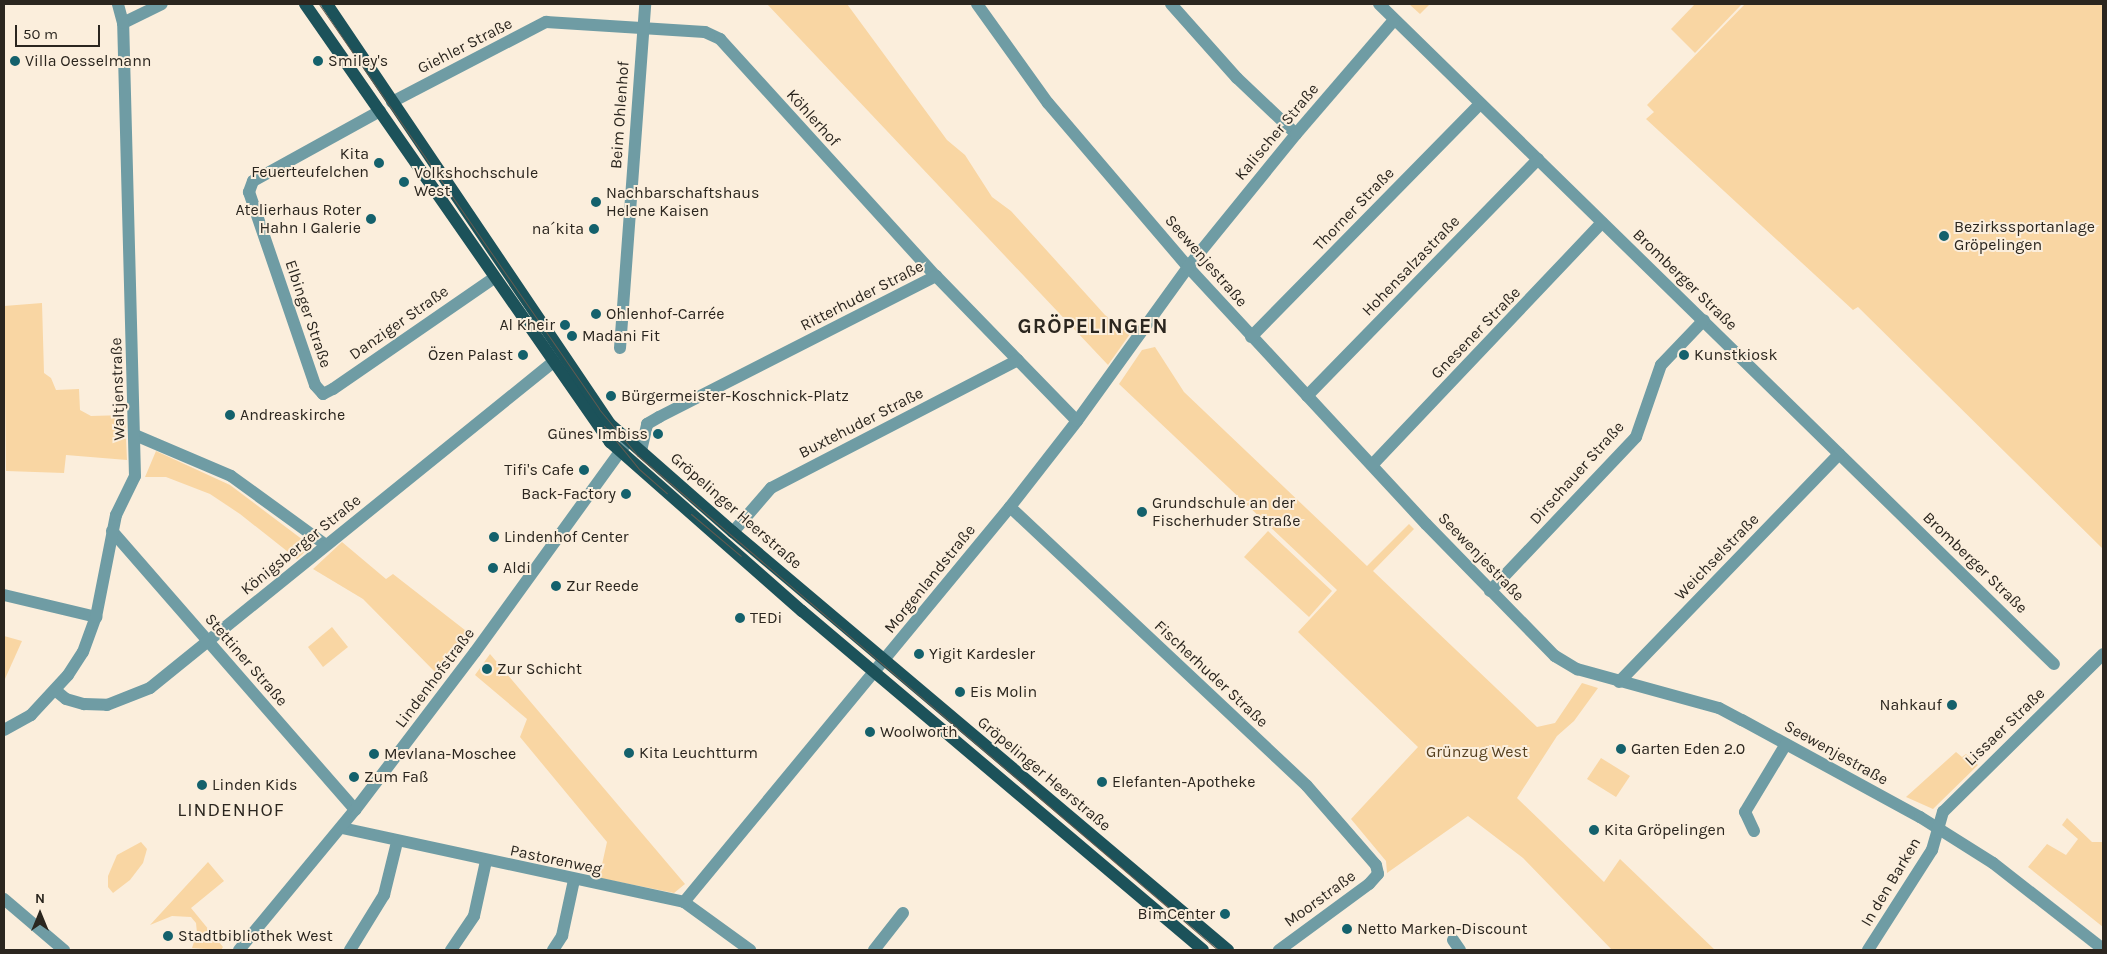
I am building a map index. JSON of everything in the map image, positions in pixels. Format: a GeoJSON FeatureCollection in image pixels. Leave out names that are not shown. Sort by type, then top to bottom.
{"type":"FeatureCollection","features":[{"type":"Feature","properties":{"kind":"main road","name":"Gröpelinger Heerstraße"},"geometry":{"type":"LineString","coordinates":[[329,4],[392,102],[532,306],[548,336],[593,401],[628,442],[641,451],[1228,950]]}},
{"type":"Feature","properties":{"kind":"main road","name":"Gröpelinger Heerstraße"},"geometry":{"type":"LineString","coordinates":[[309,9],[552,363],[599,430],[620,453],[788,600],[874,670],[1202,950]]}},
{"type":"Feature","properties":{"kind":"street","name":"Waltjenstraße"},"geometry":{"type":"LineString","coordinates":[[4,730],[31,715],[55,690],[83,652],[96,617],[112,531],[135,476],[136,435],[123,23],[118,4]]}},
{"type":"Feature","properties":{"kind":"street"},"geometry":{"type":"LineString","coordinates":[[123,23],[162,4]]}},
{"type":"Feature","properties":{"kind":"street"},"geometry":{"type":"LineString","coordinates":[[309,9],[329,4]]}},
{"type":"Feature","properties":{"kind":"street","name":"Beim Ohlenhof"},"geometry":{"type":"LineString","coordinates":[[620,348],[644,4]]}},
{"type":"Feature","properties":{"kind":"street","name":"Seewenjestraße"},"geometry":{"type":"LineString","coordinates":[[976,4],[1048,103],[1188,267],[1251,337],[1490,591],[1555,656],[1577,669],[1718,708],[1786,744],[1993,863],[2103,949]]}},
{"type":"Feature","properties":{"kind":"street"},"geometry":{"type":"LineString","coordinates":[[1171,4],[1237,78],[1296,134]]}},
{"type":"Feature","properties":{"kind":"street","name":"Bromberger Straße"},"geometry":{"type":"LineString","coordinates":[[1379,4],[2054,664]]}},
{"type":"Feature","properties":{"kind":"street","name":"Kalischer Straße"},"geometry":{"type":"LineString","coordinates":[[1188,267],[1296,134],[1394,20]]}},
{"type":"Feature","properties":{"kind":"street","name":"Giehler Straße"},"geometry":{"type":"LineString","coordinates":[[392,102],[546,22],[643,28]]}},
{"type":"Feature","properties":{"kind":"street","name":"Köhlerhof"},"geometry":{"type":"LineString","coordinates":[[643,28],[705,32],[720,39],[936,276]]}},
{"type":"Feature","properties":{"kind":"street","name":"Thorner Straße"},"geometry":{"type":"LineString","coordinates":[[1251,337],[1480,104]]}},
{"type":"Feature","properties":{"kind":"street","name":"Elbinger Straße"},"geometry":{"type":"LineString","coordinates":[[323,394],[315,385],[249,192],[253,181],[380,111]]}},
{"type":"Feature","properties":{"kind":"street","name":"Hohensalzastraße"},"geometry":{"type":"LineString","coordinates":[[1307,396],[1538,159]]}},
{"type":"Feature","properties":{"kind":"street","name":"Gnesener Straße"},"geometry":{"type":"LineString","coordinates":[[1372,465],[1602,223]]}},
{"type":"Feature","properties":{"kind":"street","name":"Morgenlandstraße"},"geometry":{"type":"LineString","coordinates":[[684,902],[1010,507],[1077,421],[1188,267]]}},
{"type":"Feature","properties":{"kind":"street","name":"Ritterhuder Straße"},"geometry":{"type":"LineString","coordinates":[[641,451],[647,424],[936,276],[1077,421]]}},
{"type":"Feature","properties":{"kind":"street","name":"Danziger Straße"},"geometry":{"type":"LineString","coordinates":[[323,394],[494,278]]}},
{"type":"Feature","properties":{"kind":"street","name":"Dirschauer Straße"},"geometry":{"type":"LineString","coordinates":[[1490,591],[1636,437],[1661,364],[1704,320]]}},
{"type":"Feature","properties":{"kind":"street","name":"Buxtehuder Straße"},"geometry":{"type":"LineString","coordinates":[[734,532],[771,488],[1018,360]]}},
{"type":"Feature","properties":{"kind":"street","name":"Königsberger Straße"},"geometry":{"type":"LineString","coordinates":[[55,690],[66,699],[84,704],[122,701],[150,688],[552,363]]}},
{"type":"Feature","properties":{"kind":"street"},"geometry":{"type":"LineString","coordinates":[[136,435],[231,476],[326,545]]}},
{"type":"Feature","properties":{"kind":"street","name":"Lindenhofstraße"},"geometry":{"type":"LineString","coordinates":[[239,950],[342,828],[628,442]]}},
{"type":"Feature","properties":{"kind":"street","name":"Weichselstraße"},"geometry":{"type":"LineString","coordinates":[[1619,682],[1839,454]]}},
{"type":"Feature","properties":{"kind":"street","name":"Fischerhuder Straße"},"geometry":{"type":"LineString","coordinates":[[1010,507],[1308,786],[1370,856],[1378,874]]}},
{"type":"Feature","properties":{"kind":"street","name":"Stettiner Straße"},"geometry":{"type":"LineString","coordinates":[[112,531],[355,810]]}},
{"type":"Feature","properties":{"kind":"street"},"geometry":{"type":"LineString","coordinates":[[4,595],[96,617]]}},
{"type":"Feature","properties":{"kind":"street","name":"Lissaer Straße"},"geometry":{"type":"LineString","coordinates":[[1938,830],[1944,812],[2103,654]]}},
{"type":"Feature","properties":{"kind":"street"},"geometry":{"type":"LineString","coordinates":[[1754,831],[1745,812],[1786,744]]}},
{"type":"Feature","properties":{"kind":"street","name":"Pastorenweg"},"geometry":{"type":"LineString","coordinates":[[342,828],[397,842],[684,902],[750,950]]}},
{"type":"Feature","properties":{"kind":"street","name":"In den Barken"},"geometry":{"type":"LineString","coordinates":[[1868,950],[1932,850],[1938,830]]}},
{"type":"Feature","properties":{"kind":"street"},"geometry":{"type":"LineString","coordinates":[[350,950],[384,895],[397,842]]}},
{"type":"Feature","properties":{"kind":"street"},"geometry":{"type":"LineString","coordinates":[[451,950],[474,916],[486,861]]}},
{"type":"Feature","properties":{"kind":"street","name":"Moorstraße"},"geometry":{"type":"LineString","coordinates":[[1279,950],[1378,874]]}},
{"type":"Feature","properties":{"kind":"street"},"geometry":{"type":"LineString","coordinates":[[553,950],[562,936],[574,880]]}},
{"type":"Feature","properties":{"kind":"street"},"geometry":{"type":"LineString","coordinates":[[4,899],[64,950]]}},
{"type":"Feature","properties":{"kind":"street"},"geometry":{"type":"LineString","coordinates":[[874,950],[903,914]]}},
{"type":"Feature","properties":{"kind":"green space"},"geometry":{"type":"Polygon","coordinates":[[[767,4],[847,4],[947,140],[965,155],[992,197],[1011,211],[1105,315],[1130,334],[1108,365],[767,4]]]}},
{"type":"Feature","properties":{"kind":"green space"},"geometry":{"type":"Polygon","coordinates":[[[1409,4],[1430,4],[1420,14],[1409,4]]]}},
{"type":"Feature","properties":{"kind":"green space"},"geometry":{"type":"Polygon","coordinates":[[[1695,4],[1742,4],[1695,53],[1671,29],[1695,4]]]}},
{"type":"Feature","properties":{"kind":"green space","name":"Bezirkssportanlage Gröpelingen"},"geometry":{"type":"Polygon","coordinates":[[[1745,4],[2103,4],[2103,549],[1858,307],[1853,310],[1646,119],[1654,112],[1647,105],[1745,4]]]}},
{"type":"Feature","properties":{"kind":"green space"},"geometry":{"type":"Polygon","coordinates":[[[42,303],[44,373],[51,378],[56,390],[79,389],[80,410],[91,416],[125,415],[127,460],[66,455],[64,473],[6,471],[4,306],[42,303]]]}},
{"type":"Feature","properties":{"kind":"green space","name":"Grünzug West"},"geometry":{"type":"Polygon","coordinates":[[[1155,347],[1184,392],[1367,566],[1409,524],[1414,529],[1373,571],[1537,727],[1555,723],[1582,683],[1598,688],[1574,721],[1557,736],[1517,798],[1604,882],[1620,859],[1715,950],[1612,950],[1523,858],[1468,816],[1387,873],[1386,861],[1351,819],[1418,747],[1298,632],[1337,590],[1119,384],[1142,350],[1155,347]]]}},
{"type":"Feature","properties":{"kind":"green space"},"geometry":{"type":"Polygon","coordinates":[[[156,451],[230,485],[311,546],[297,559],[240,514],[210,494],[166,477],[145,477],[156,451]]]}},
{"type":"Feature","properties":{"kind":"green space"},"geometry":{"type":"Polygon","coordinates":[[[1268,531],[1332,591],[1309,617],[1244,557],[1268,531]]]}},
{"type":"Feature","properties":{"kind":"green space"},"geometry":{"type":"Polygon","coordinates":[[[342,542],[386,579],[393,574],[470,634],[439,676],[363,599],[313,569],[342,542]]]}},
{"type":"Feature","properties":{"kind":"green space"},"geometry":{"type":"Polygon","coordinates":[[[332,627],[348,647],[323,667],[308,647],[332,627]]]}},
{"type":"Feature","properties":{"kind":"green space"},"geometry":{"type":"Polygon","coordinates":[[[4,636],[22,641],[4,681],[4,636]]]}},
{"type":"Feature","properties":{"kind":"green space"},"geometry":{"type":"Polygon","coordinates":[[[490,654],[685,884],[674,893],[599,878],[607,842],[520,737],[527,719],[475,675],[490,654]]]}},
{"type":"Feature","properties":{"kind":"green space"},"geometry":{"type":"Polygon","coordinates":[[[1956,752],[1962,757],[1966,754],[1978,765],[1933,809],[1906,797],[1956,752]]]}},
{"type":"Feature","properties":{"kind":"green space"},"geometry":{"type":"Polygon","coordinates":[[[1601,758],[1630,776],[1616,797],[1587,779],[1601,758]]]}},
{"type":"Feature","properties":{"kind":"green space"},"geometry":{"type":"Polygon","coordinates":[[[2067,818],[2092,842],[2103,842],[2103,927],[2028,867],[2047,844],[2066,855],[2078,839],[2062,825],[2067,818]]]}},
{"type":"Feature","properties":{"kind":"green space"},"geometry":{"type":"Polygon","coordinates":[[[141,842],[147,849],[143,863],[130,880],[113,893],[108,887],[108,876],[117,855],[141,842]]]}},
{"type":"Feature","properties":{"kind":"green space"},"geometry":{"type":"Polygon","coordinates":[[[208,862],[224,881],[191,908],[223,947],[221,950],[192,948],[197,933],[196,923],[191,917],[172,916],[150,925],[208,862]]]}},
{"type":"Feature","properties":{"kind":"tram line"},"geometry":{"type":"LineString","coordinates":[[319,4],[599,409],[637,455],[1218,950]]}},
{"type":"Feature","properties":{"kind":"tram line"},"geometry":{"type":"LineString","coordinates":[[604,426],[639,469],[667,493]]}},
{"type":"Feature","properties":{"kind":"tram line"},"geometry":{"type":"LineString","coordinates":[[691,514],[741,556]]}},
{"type":"Feature","properties":{"kind":"place","name":"Villa Oesselmann"},"geometry":{"type":"Point","coordinates":[15,61]}},
{"type":"Feature","properties":{"kind":"place","name":"Smiley's"},"geometry":{"type":"Point","coordinates":[318,61]}},
{"type":"Feature","properties":{"kind":"place","name":"Kita Feuerteufelchen"},"geometry":{"type":"Point","coordinates":[379,163]}},
{"type":"Feature","properties":{"kind":"place","name":"Volkshochschule West"},"geometry":{"type":"Point","coordinates":[404,182]}},
{"type":"Feature","properties":{"kind":"place","name":"Nachbarschaftshaus Helene Kaisen"},"geometry":{"type":"Point","coordinates":[596,202]}},
{"type":"Feature","properties":{"kind":"place","name":"Atelierhaus Roter Hahn I Galerie"},"geometry":{"type":"Point","coordinates":[371,219]}},
{"type":"Feature","properties":{"kind":"place","name":"na´kita"},"geometry":{"type":"Point","coordinates":[594,229]}},
{"type":"Feature","properties":{"kind":"place","name":"Bezirkssportanlage Gröpelingen"},"geometry":{"type":"Point","coordinates":[1944,236]}},
{"type":"Feature","properties":{"kind":"place","name":"Ohlenhof-Carrée"},"geometry":{"type":"Point","coordinates":[596,314]}},
{"type":"Feature","properties":{"kind":"place","name":"Al Kheir"},"geometry":{"type":"Point","coordinates":[565,325]}},
{"type":"Feature","properties":{"kind":"place","name":"Madani Fit"},"geometry":{"type":"Point","coordinates":[572,336]}},
{"type":"Feature","properties":{"kind":"place","name":"Özen Palast"},"geometry":{"type":"Point","coordinates":[523,355]}},
{"type":"Feature","properties":{"kind":"place","name":"Kunstkiosk"},"geometry":{"type":"Point","coordinates":[1684,355]}},
{"type":"Feature","properties":{"kind":"place","name":"Bürgermeister-Koschnick-Platz"},"geometry":{"type":"Point","coordinates":[611,396]}},
{"type":"Feature","properties":{"kind":"place","name":"Andreaskirche"},"geometry":{"type":"Point","coordinates":[230,415]}},
{"type":"Feature","properties":{"kind":"place","name":"Günes Imbiss"},"geometry":{"type":"Point","coordinates":[658,434]}},
{"type":"Feature","properties":{"kind":"place","name":"Tifi's Cafe"},"geometry":{"type":"Point","coordinates":[584,470]}},
{"type":"Feature","properties":{"kind":"place","name":"Back-Factory"},"geometry":{"type":"Point","coordinates":[626,494]}},
{"type":"Feature","properties":{"kind":"place","name":"Grundschule an der Fischerhuder Straße"},"geometry":{"type":"Point","coordinates":[1142,512]}},
{"type":"Feature","properties":{"kind":"place","name":"Lindenhof Center"},"geometry":{"type":"Point","coordinates":[494,537]}},
{"type":"Feature","properties":{"kind":"place","name":"Aldi"},"geometry":{"type":"Point","coordinates":[493,568]}},
{"type":"Feature","properties":{"kind":"place","name":"Zur Reede"},"geometry":{"type":"Point","coordinates":[556,586]}},
{"type":"Feature","properties":{"kind":"place","name":"TEDi"},"geometry":{"type":"Point","coordinates":[740,618]}},
{"type":"Feature","properties":{"kind":"place","name":"Yigit Kardesler"},"geometry":{"type":"Point","coordinates":[919,654]}},
{"type":"Feature","properties":{"kind":"place","name":"Zur Schicht"},"geometry":{"type":"Point","coordinates":[487,669]}},
{"type":"Feature","properties":{"kind":"place","name":"Eis Molin"},"geometry":{"type":"Point","coordinates":[960,692]}},
{"type":"Feature","properties":{"kind":"place","name":"Nahkauf"},"geometry":{"type":"Point","coordinates":[1952,705]}},
{"type":"Feature","properties":{"kind":"place","name":"Woolworth"},"geometry":{"type":"Point","coordinates":[870,732]}},
{"type":"Feature","properties":{"kind":"place","name":"Garten Eden 2.0"},"geometry":{"type":"Point","coordinates":[1621,749]}},
{"type":"Feature","properties":{"kind":"place","name":"Kita Leuchtturm"},"geometry":{"type":"Point","coordinates":[629,753]}},
{"type":"Feature","properties":{"kind":"place","name":"Mevlana-Moschee"},"geometry":{"type":"Point","coordinates":[374,754]}},
{"type":"Feature","properties":{"kind":"place","name":"Zum Faß"},"geometry":{"type":"Point","coordinates":[354,777]}},
{"type":"Feature","properties":{"kind":"place","name":"Elefanten-Apotheke"},"geometry":{"type":"Point","coordinates":[1102,782]}},
{"type":"Feature","properties":{"kind":"place","name":"Linden Kids"},"geometry":{"type":"Point","coordinates":[202,785]}},
{"type":"Feature","properties":{"kind":"place","name":"Kita Gröpelingen"},"geometry":{"type":"Point","coordinates":[1594,830]}},
{"type":"Feature","properties":{"kind":"place","name":"BimCenter"},"geometry":{"type":"Point","coordinates":[1225,914]}},
{"type":"Feature","properties":{"kind":"place","name":"Netto Marken-Discount"},"geometry":{"type":"Point","coordinates":[1347,929]}},
{"type":"Feature","properties":{"kind":"place","name":"Stadtbibliothek West"},"geometry":{"type":"Point","coordinates":[168,936]}},
{"type":"Feature","properties":{"kind":"district","name":"GRÖPELINGEN"},"geometry":{"type":"Point","coordinates":[1093,326]}},
{"type":"Feature","properties":{"kind":"district","name":"LINDENHOF"},"geometry":{"type":"Point","coordinates":[231,811]}}]}
